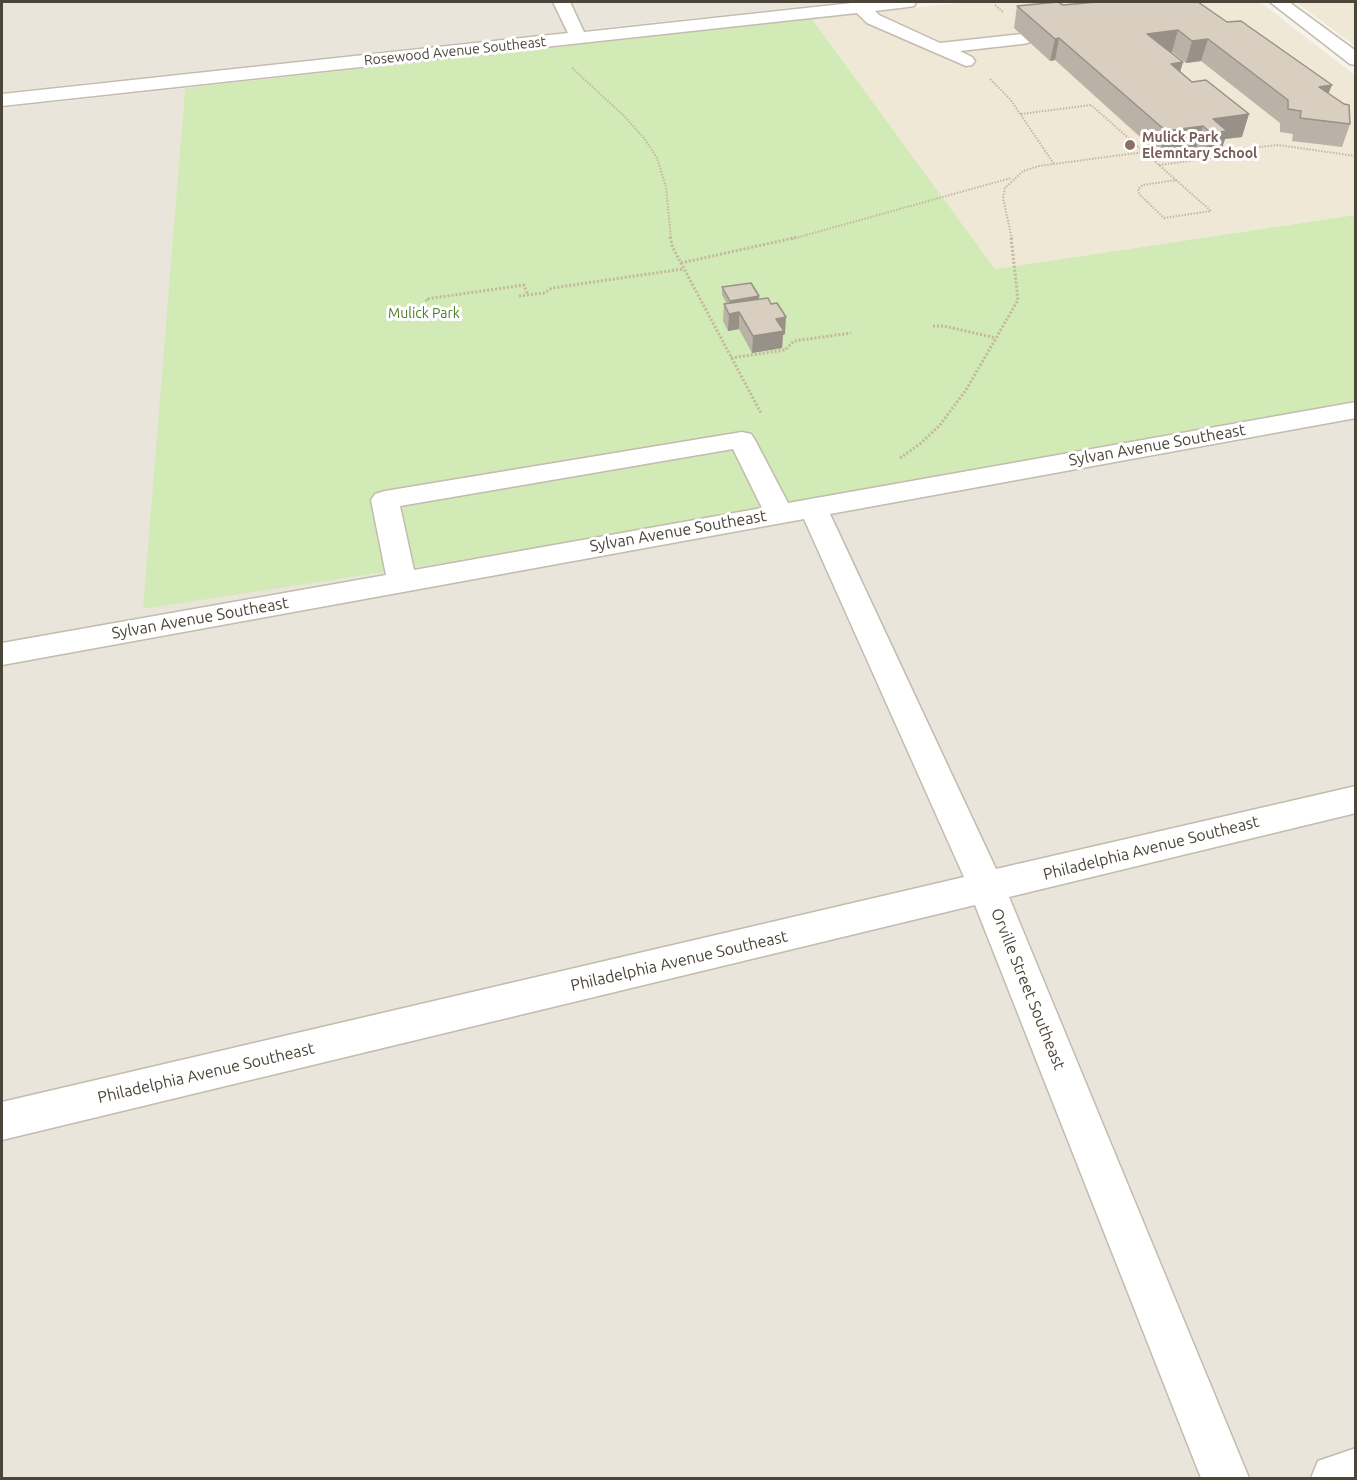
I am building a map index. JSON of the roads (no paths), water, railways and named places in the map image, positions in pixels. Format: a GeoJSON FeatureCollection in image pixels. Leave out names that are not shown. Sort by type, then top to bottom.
{"type":"FeatureCollection","features":[{"type":"Feature","properties":{"kind":"street"},"geometry":{"type":"LineString","coordinates":[[562,2],[578,37]]}},
{"type":"Feature","properties":{"kind":"street","name":"Rosewood Avenue Southeast"},"geometry":{"type":"LineString","coordinates":[[2,100],[908,2]]}},
{"type":"Feature","properties":{"kind":"street"},"geometry":{"type":"LineString","coordinates":[[1279,2],[1356,60]]}},
{"type":"Feature","properties":{"kind":"street"},"geometry":{"type":"LineString","coordinates":[[861,7],[873,19],[966,61]]}},
{"type":"Feature","properties":{"kind":"street"},"geometry":{"type":"LineString","coordinates":[[940,48],[1022,39]]}},
{"type":"Feature","properties":{"kind":"street"},"geometry":{"type":"LineString","coordinates":[[1331,41],[1356,40]]}},
{"type":"Feature","properties":{"kind":"street","name":"Sylvan Avenue Southeast"},"geometry":{"type":"LineString","coordinates":[[2,654],[1356,410]]}},
{"type":"Feature","properties":{"kind":"street","name":"Orville Street Southeast"},"geometry":{"type":"LineString","coordinates":[[402,581],[385,500],[742,440],[796,510],[987,888],[1225,1479]]}},
{"type":"Feature","properties":{"kind":"street","name":"Philadelphia Avenue Southeast"},"geometry":{"type":"LineString","coordinates":[[2,1121],[1356,799]]}},
{"type":"Feature","properties":{"kind":"street"},"geometry":{"type":"LineString","coordinates":[[1335,1479],[1356,1472]]}},
{"type":"Feature","properties":{"kind":"place","name":"Mulick Park Elemntary School"},"geometry":{"type":"Point","coordinates":[1130,145]}},
{"type":"Feature","properties":{"kind":"park label","name":"Mulick Park"},"geometry":{"type":"Point","coordinates":[424,313]}}]}
